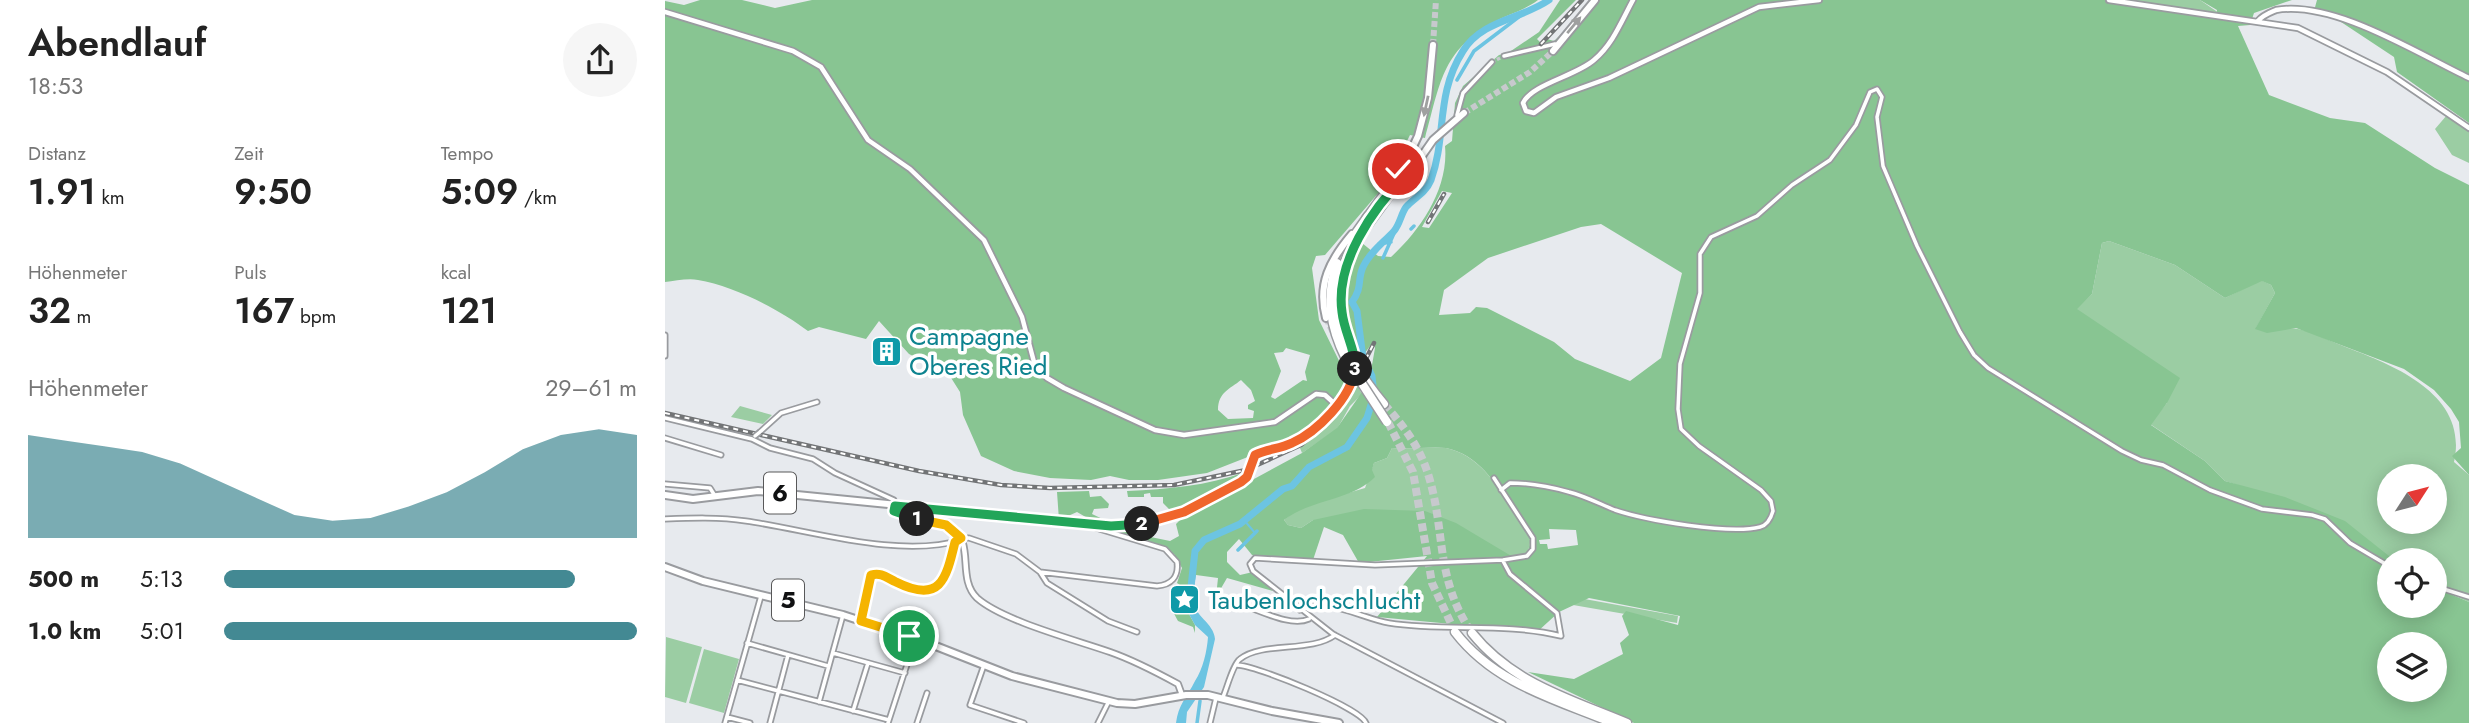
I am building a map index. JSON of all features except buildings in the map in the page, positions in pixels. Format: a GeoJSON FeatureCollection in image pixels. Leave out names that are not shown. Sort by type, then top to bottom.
{"type":"FeatureCollection","features":[{"type":"Feature","properties":{"kind":"highway"},"geometry":{"type":"LineString","coordinates":[[1368,216],[1343,252],[1334,272],[1330,312],[1346,359],[1387,422]]}},
{"type":"Feature","properties":{"kind":"highway"},"geometry":{"type":"LineString","coordinates":[[1360,236],[1340,271],[1336,313],[1350,354],[1384,404]]}},
{"type":"Feature","properties":{"kind":"highway"},"geometry":{"type":"LineString","coordinates":[[1455,632],[1474,654],[1515,684],[1613,723]]}},
{"type":"Feature","properties":{"kind":"highway"},"geometry":{"type":"LineString","coordinates":[[1472,633],[1490,654],[1532,684],[1627,723]]}},
{"type":"Feature","properties":{"kind":"main road"},"geometry":{"type":"LineString","coordinates":[[1554,47],[1595,0]]}},
{"type":"Feature","properties":{"kind":"main road"},"geometry":{"type":"LineString","coordinates":[[1326,318],[1322,294],[1327,270],[1338,251],[1368,216],[1409,155],[1418,135],[1429,90],[1433,45]]}},
{"type":"Feature","properties":{"kind":"main road","name":"6"},"geometry":{"type":"LineString","coordinates":[[665,495],[688,499],[758,491],[1086,524],[1141,525],[1194,507],[1243,481],[1255,455],[1304,437],[1346,391],[1352,378],[1355,360],[1342,316],[1341,293],[1345,267],[1360,236],[1392,191],[1412,169],[1422,152],[1459,116]]}},
{"type":"Feature","properties":{"kind":"main road"},"geometry":{"type":"LineString","coordinates":[[1402,162],[1409,162],[1412,169]]}},
{"type":"Feature","properties":{"kind":"main road"},"geometry":{"type":"LineString","coordinates":[[1398,169],[1406,175]]}},
{"type":"Feature","properties":{"kind":"main road","name":"5"},"geometry":{"type":"LineString","coordinates":[[665,567],[703,580],[843,615],[916,638],[983,665],[1109,701],[1135,704],[1198,694],[1312,721],[1339,723]]}},
{"type":"Feature","properties":{"kind":"street"},"geometry":{"type":"LineString","coordinates":[[1633,0],[1614,37],[1598,56],[1576,72],[1528,95],[1523,103],[1526,111],[1534,113],[1556,97],[1609,78],[1759,7],[1819,0]]}},
{"type":"Feature","properties":{"kind":"street"},"geometry":{"type":"LineString","coordinates":[[2109,0],[2298,28],[2355,54],[2407,85],[2451,119],[2469,128]]}},
{"type":"Feature","properties":{"kind":"street"},"geometry":{"type":"LineString","coordinates":[[2258,21],[2285,6],[2300,2]]}},
{"type":"Feature","properties":{"kind":"street"},"geometry":{"type":"LineString","coordinates":[[2327,6],[2396,36],[2469,78]]}},
{"type":"Feature","properties":{"kind":"street"},"geometry":{"type":"LineString","coordinates":[[665,12],[793,51],[821,66],[868,140],[910,169],[984,240],[1022,317],[1031,355],[1041,372],[1064,388],[1122,417],[1167,433],[1199,435],[1275,422],[1315,394],[1325,395],[1336,405]]}},
{"type":"Feature","properties":{"kind":"street"},"geometry":{"type":"LineString","coordinates":[[1504,56],[1554,47]]}},
{"type":"Feature","properties":{"kind":"street"},"geometry":{"type":"LineString","coordinates":[[1459,116],[1463,93],[1492,62]]}},
{"type":"Feature","properties":{"kind":"street"},"geometry":{"type":"LineString","coordinates":[[1501,490],[1510,483],[1537,486],[1569,492],[1633,515],[1703,526],[1760,527],[1769,521],[1773,508],[1767,496],[1699,446],[1681,429],[1678,408],[1680,364],[1700,293],[1700,254],[1710,237],[1757,216],[1792,185],[1823,166],[1856,125],[1870,92],[1877,89],[1882,97],[1877,117],[1885,172],[1960,332],[1974,355],[1988,368],[2122,451],[2141,460],[2163,465],[2210,490],[2262,509],[2325,519],[2350,543],[2377,559]]}},
{"type":"Feature","properties":{"kind":"street"},"geometry":{"type":"LineString","coordinates":[[665,335],[665,355]]}},
{"type":"Feature","properties":{"kind":"street"},"geometry":{"type":"LineString","coordinates":[[753,437],[781,413],[817,402]]}},
{"type":"Feature","properties":{"kind":"street"},"geometry":{"type":"LineString","coordinates":[[665,418],[753,437],[770,448],[817,461],[835,473],[894,500],[894,511],[898,515],[946,525],[962,539],[967,582],[982,601],[1066,639],[1113,653],[1151,670],[1178,684],[1184,695]]}},
{"type":"Feature","properties":{"kind":"street"},"geometry":{"type":"LineString","coordinates":[[665,438],[721,455]]}},
{"type":"Feature","properties":{"kind":"street"},"geometry":{"type":"LineString","coordinates":[[1494,478],[1534,541],[1533,549],[1527,555],[1503,560],[1354,566],[1252,560],[1250,564],[1300,610],[1335,635],[1503,723]]}},
{"type":"Feature","properties":{"kind":"street"},"geometry":{"type":"LineString","coordinates":[[665,484],[710,488],[715,496]]}},
{"type":"Feature","properties":{"kind":"street"},"geometry":{"type":"LineString","coordinates":[[665,519],[729,519],[821,537],[922,547],[969,538],[1013,553],[1039,572],[1047,583],[1108,621],[1137,632]]}},
{"type":"Feature","properties":{"kind":"street"},"geometry":{"type":"LineString","coordinates":[[1039,572],[1157,586],[1168,584],[1176,575],[1176,560],[1168,551],[1094,530],[1086,524]]}},
{"type":"Feature","properties":{"kind":"street"},"geometry":{"type":"LineString","coordinates":[[861,621],[871,575],[883,574],[918,591],[934,590],[949,569],[955,542]]}},
{"type":"Feature","properties":{"kind":"street"},"geometry":{"type":"LineString","coordinates":[[1300,610],[1332,607],[1389,623],[1515,628],[1560,636],[1557,613],[1510,574],[1503,560]]}},
{"type":"Feature","properties":{"kind":"street"},"geometry":{"type":"LineString","coordinates":[[2447,590],[2469,597]]}},
{"type":"Feature","properties":{"kind":"street"},"geometry":{"type":"LineString","coordinates":[[725,723],[761,594]]}},
{"type":"Feature","properties":{"kind":"street"},"geometry":{"type":"LineString","coordinates":[[1244,601],[1245,606],[1284,618],[1301,622],[1310,618]]}},
{"type":"Feature","properties":{"kind":"street"},"geometry":{"type":"LineString","coordinates":[[819,702],[843,615]]}},
{"type":"Feature","properties":{"kind":"street"},"geometry":{"type":"LineString","coordinates":[[1210,723],[1219,697],[1242,657],[1283,647],[1315,644],[1335,635]]}},
{"type":"Feature","properties":{"kind":"street"},"geometry":{"type":"LineString","coordinates":[[737,680],[888,721],[916,638]]}},
{"type":"Feature","properties":{"kind":"street"},"geometry":{"type":"LineString","coordinates":[[747,643],[828,666]]}},
{"type":"Feature","properties":{"kind":"street"},"geometry":{"type":"LineString","coordinates":[[833,653],[905,673]]}},
{"type":"Feature","properties":{"kind":"street"},"geometry":{"type":"LineString","coordinates":[[770,723],[788,655]]}},
{"type":"Feature","properties":{"kind":"street"},"geometry":{"type":"LineString","coordinates":[[853,710],[868,663]]}},
{"type":"Feature","properties":{"kind":"street"},"geometry":{"type":"LineString","coordinates":[[983,665],[970,705],[1024,723]]}},
{"type":"Feature","properties":{"kind":"street"},"geometry":{"type":"LineString","coordinates":[[1237,665],[1342,704],[1365,719],[1366,723]]}},
{"type":"Feature","properties":{"kind":"street"},"geometry":{"type":"LineString","coordinates":[[917,723],[927,693]]}},
{"type":"Feature","properties":{"kind":"street"},"geometry":{"type":"LineString","coordinates":[[1098,723],[1109,701]]}},
{"type":"Feature","properties":{"kind":"street"},"geometry":{"type":"LineString","coordinates":[[727,717],[750,723]]}},
{"type":"Feature","properties":{"kind":"green space"},"geometry":{"type":"Polygon","coordinates":[[[700,0],[742,0],[775,8],[812,0],[1538,0],[1494,22],[1463,45],[1445,71],[1425,138],[1410,135],[1403,149],[1387,162],[1387,183],[1325,255],[1316,256],[1312,268],[1319,320],[1348,379],[1336,405],[1309,433],[1207,473],[1158,480],[1129,480],[1110,476],[1091,480],[1050,478],[1014,471],[981,456],[963,415],[960,392],[948,373],[909,354],[879,321],[866,339],[819,327],[808,331],[770,307],[726,287],[694,279],[665,282],[665,1],[684,5],[700,0]],[[1286,348],[1283,352],[1274,353],[1281,371],[1271,397],[1275,399],[1303,380],[1307,381],[1305,372],[1310,355],[1286,348]],[[1241,380],[1220,399],[1218,410],[1228,419],[1253,418],[1254,411],[1248,409],[1248,405],[1255,401],[1251,390],[1241,380]]]}},
{"type":"Feature","properties":{"kind":"green space"},"geometry":{"type":"Polygon","coordinates":[[[1560,0],[1576,0],[1537,39],[1542,44],[1547,39],[1554,41],[1598,0],[2110,0],[2113,4],[2216,19],[2217,10],[2200,0],[2292,0],[2254,13],[2250,25],[2238,26],[2269,95],[2330,118],[2365,123],[2435,168],[2469,185],[2469,475],[2452,456],[2461,448],[2459,422],[2434,390],[2404,369],[2296,328],[2267,333],[2255,329],[2275,293],[2271,285],[2262,281],[2225,298],[2175,265],[2109,241],[2102,243],[2092,294],[2077,309],[2180,378],[2151,425],[2205,461],[2225,481],[2285,497],[2345,521],[2379,548],[2377,618],[2447,618],[2447,593],[2469,602],[2469,723],[1634,723],[1528,672],[1574,679],[1623,654],[1620,643],[1629,635],[1622,616],[1626,611],[1678,625],[1680,616],[1589,598],[1559,612],[1537,632],[1377,617],[1427,556],[1359,563],[1343,535],[1324,527],[1313,560],[1252,555],[1239,539],[1227,552],[1227,562],[1240,575],[1253,572],[1273,591],[1227,578],[1216,597],[1218,578],[1196,575],[1183,603],[1195,625],[1195,633],[1193,627],[1178,621],[1173,610],[1171,602],[1180,585],[1177,583],[1182,568],[1174,554],[1103,531],[1141,527],[1141,535],[1170,541],[1179,536],[1176,524],[1182,518],[1302,453],[1337,428],[1369,382],[1375,348],[1373,342],[1359,361],[1347,301],[1347,287],[1354,258],[1362,243],[1378,256],[1391,257],[1413,234],[1438,192],[1445,162],[1445,146],[1452,141],[1455,103],[1463,86],[1499,55],[1508,53],[1539,32],[1560,0]],[[1442,191],[1422,227],[1429,228],[1452,193],[1442,191]],[[1601,224],[1581,227],[1488,258],[1444,290],[1439,315],[1470,313],[1476,307],[1487,308],[1554,342],[1575,359],[1630,381],[1661,358],[1682,273],[1601,224]],[[1392,448],[1387,458],[1374,463],[1372,470],[1375,477],[1365,485],[1343,496],[1306,508],[1284,520],[1288,525],[1301,528],[1313,520],[1364,509],[1425,511],[1456,523],[1513,557],[1527,554],[1531,540],[1496,485],[1474,461],[1446,448],[1392,448]],[[1549,529],[1550,539],[1539,540],[1540,544],[1547,544],[1548,549],[1578,545],[1576,530],[1549,529]]]}},
{"type":"Feature","properties":{"kind":"green space"},"geometry":{"type":"Polygon","coordinates":[[[2110,0],[2200,0],[2219,13],[2217,19],[2113,4],[2110,0]]]}},
{"type":"Feature","properties":{"kind":"green space"},"geometry":{"type":"Polygon","coordinates":[[[2317,0],[2469,0],[2469,123],[2397,72],[2394,57],[2335,18],[2314,11],[2317,0]]]}},
{"type":"Feature","properties":{"kind":"green space"},"geometry":{"type":"Polygon","coordinates":[[[2447,115],[2469,131],[2469,163],[2452,155],[2435,129],[2447,115]]]}},
{"type":"Feature","properties":{"kind":"green space"},"geometry":{"type":"Polygon","coordinates":[[[2109,241],[2175,265],[2225,298],[2261,280],[2271,285],[2275,293],[2256,328],[2267,331],[2293,328],[2304,330],[2387,364],[2424,387],[2439,401],[2450,418],[2456,439],[2454,462],[2469,475],[2469,602],[2447,593],[2447,548],[2377,549],[2310,508],[2225,481],[2205,461],[2150,424],[2167,403],[2076,309],[2092,294],[2102,243],[2109,241]]]}},
{"type":"Feature","properties":{"kind":"green space"},"geometry":{"type":"Polygon","coordinates":[[[1357,385],[1362,394],[1350,406],[1337,429],[1302,453],[1300,448],[1330,423],[1357,385]]]}},
{"type":"Feature","properties":{"kind":"green space"},"geometry":{"type":"Polygon","coordinates":[[[740,406],[772,415],[763,424],[731,417],[740,406]]]}},
{"type":"Feature","properties":{"kind":"green space"},"geometry":{"type":"Polygon","coordinates":[[[1392,448],[1446,448],[1474,461],[1496,485],[1531,540],[1527,554],[1513,557],[1313,520],[1301,528],[1288,525],[1284,520],[1300,507],[1365,488],[1374,463],[1387,458],[1392,448]]]}},
{"type":"Feature","properties":{"kind":"green space"},"geometry":{"type":"Polygon","coordinates":[[[1245,472],[1242,478],[1172,512],[1163,503],[1163,497],[1151,497],[1150,493],[1144,494],[1144,497],[1128,497],[1127,491],[1187,486],[1245,472]]]}},
{"type":"Feature","properties":{"kind":"green space"},"geometry":{"type":"Polygon","coordinates":[[[1089,491],[1090,497],[1101,496],[1109,504],[1108,508],[1094,509],[1092,514],[1111,523],[1096,523],[1077,512],[1059,520],[1057,492],[1089,491]]]}},
{"type":"Feature","properties":{"kind":"green space"},"geometry":{"type":"Polygon","coordinates":[[[1509,594],[1557,594],[1678,616],[1677,623],[1509,594]]]}},
{"type":"Feature","properties":{"kind":"green space"},"geometry":{"type":"Polygon","coordinates":[[[666,637],[702,647],[686,703],[665,697],[666,637]]]}},
{"type":"Feature","properties":{"kind":"green space"},"geometry":{"type":"Polygon","coordinates":[[[704,649],[739,659],[724,713],[689,703],[704,649]]]}},
{"type":"Feature","properties":{"kind":"water"},"geometry":{"type":"Polygon","coordinates":[[[1196,575],[1192,599],[1196,610],[1214,633],[1215,639],[1204,687],[1187,712],[1186,723],[1176,723],[1181,706],[1200,671],[1208,637],[1195,625],[1183,603],[1185,588],[1196,575]]]}},
{"type":"Feature","properties":{"kind":"waterway"},"geometry":{"type":"LineString","coordinates":[[1191,587],[1195,551],[1204,540],[1240,524],[1283,489],[1292,486],[1309,467],[1347,447],[1367,418],[1374,395],[1372,376],[1363,358],[1357,311],[1352,302],[1358,292],[1363,267],[1396,228],[1406,207],[1429,185],[1436,164],[1448,84],[1463,51],[1471,41],[1491,26],[1549,0]]}},
{"type":"Feature","properties":{"kind":"waterway"},"geometry":{"type":"LineString","coordinates":[[1457,80],[1474,51],[1520,16]]}},
{"type":"Feature","properties":{"kind":"waterway"},"geometry":{"type":"LineString","coordinates":[[1411,229],[1414,226]]}},
{"type":"Feature","properties":{"kind":"waterway"},"geometry":{"type":"LineString","coordinates":[[1383,258],[1396,229]]}},
{"type":"Feature","properties":{"kind":"waterway"},"geometry":{"type":"LineString","coordinates":[[1379,244],[1391,242]]}},
{"type":"Feature","properties":{"kind":"waterway"},"geometry":{"type":"LineString","coordinates":[[1244,520],[1255,533]]}},
{"type":"Feature","properties":{"kind":"waterway"},"geometry":{"type":"LineString","coordinates":[[1238,550],[1257,531]]}},
{"type":"Feature","properties":{"kind":"waterway"},"geometry":{"type":"LineString","coordinates":[[1197,723],[1200,701]]}},
{"type":"Feature","properties":{"kind":"tunnel"},"geometry":{"type":"LineString","coordinates":[[1433,45],[1436,0]]}},
{"type":"Feature","properties":{"kind":"tunnel"},"geometry":{"type":"LineString","coordinates":[[1464,113],[1530,72],[1553,51]]}},
{"type":"Feature","properties":{"kind":"tunnel"},"geometry":{"type":"LineString","coordinates":[[1492,62],[1504,56]]}},
{"type":"Feature","properties":{"kind":"tunnel"},"geometry":{"type":"LineString","coordinates":[[1326,318],[1334,335]]}},
{"type":"Feature","properties":{"kind":"tunnel"},"geometry":{"type":"LineString","coordinates":[[1384,404],[1408,434],[1426,468],[1437,511],[1451,591],[1472,633]]}},
{"type":"Feature","properties":{"kind":"tunnel"},"geometry":{"type":"LineString","coordinates":[[1388,422],[1413,472],[1432,583],[1455,632]]}},
{"type":"Feature","properties":{"kind":"railway"},"geometry":{"type":"LineString","coordinates":[[1541,44],[1582,0]]}},
{"type":"Feature","properties":{"kind":"railway"},"geometry":{"type":"LineString","coordinates":[[1428,222],[1444,194]]}},
{"type":"Feature","properties":{"kind":"railway"},"geometry":{"type":"LineString","coordinates":[[665,413],[919,471],[1001,485],[1050,488],[1174,485],[1246,470],[1301,445],[1327,423],[1344,402],[1374,343]]}},
{"type":"Feature","properties":{"kind":"place","name":"Campagne Oberes Ried"},"geometry":{"type":"Point","coordinates":[886,351]}},
{"type":"Feature","properties":{"kind":"place","name":"Taubenlochschlucht"},"geometry":{"type":"Point","coordinates":[1185,600]}},
{"type":"Feature","properties":{"kind":"route"},"geometry":{"type":"LineString","coordinates":[[909,636],[861,621],[870,576],[880,573],[918,591],[934,590],[949,569],[955,542],[962,540],[946,525],[898,515],[894,511],[895,506],[1111,526],[1148,523],[1184,512],[1245,480],[1255,455],[1292,443],[1319,424],[1341,399],[1353,379],[1354,356],[1344,325],[1341,304],[1345,267],[1360,236],[1406,175],[1401,174],[1398,169]]}}]}
